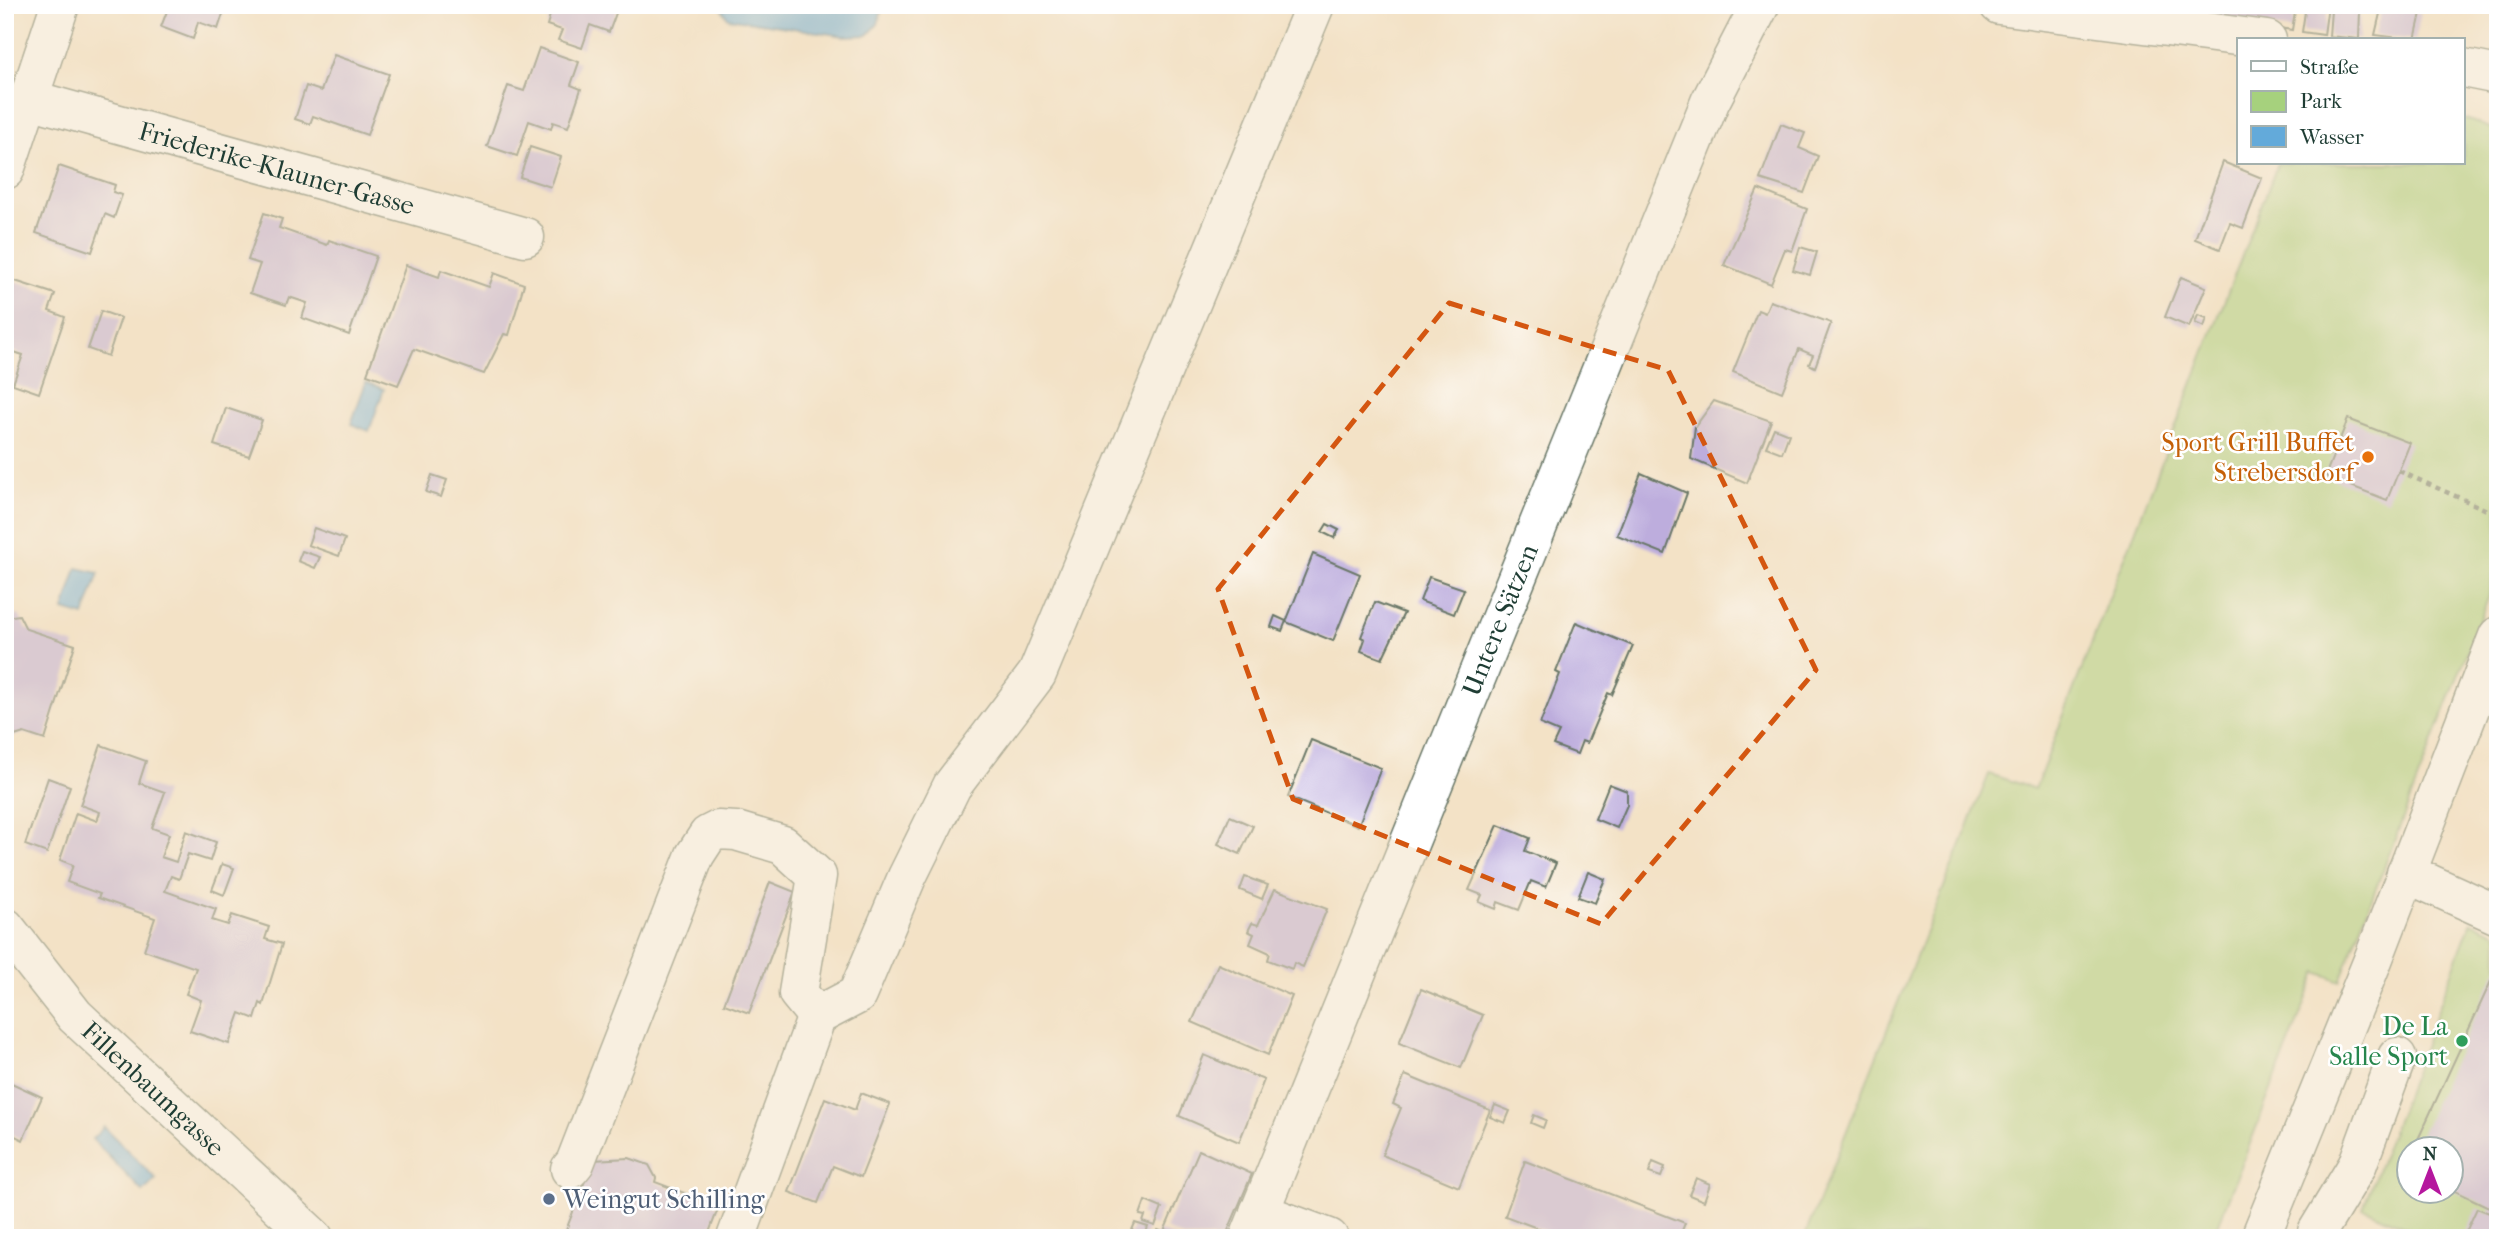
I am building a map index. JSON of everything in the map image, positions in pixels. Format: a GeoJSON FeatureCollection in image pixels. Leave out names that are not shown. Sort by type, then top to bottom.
{"type":"FeatureCollection","features":[{"type":"Feature","properties":{"kind":"street"},"geometry":{"type":"LineString","coordinates":[[5,170],[60,5]]}},
{"type":"Feature","properties":{"kind":"street"},"geometry":{"type":"LineString","coordinates":[[736,1238],[817,1016],[857,995],[907,877],[952,786],[1037,674],[1315,5]]}},
{"type":"Feature","properties":{"kind":"street","name":"Untere Sätzen"},"geometry":{"type":"LineString","coordinates":[[1254,1225],[1710,102],[1760,5]]}},
{"type":"Feature","properties":{"kind":"street"},"geometry":{"type":"LineString","coordinates":[[1999,5],[2252,38]]}},
{"type":"Feature","properties":{"kind":"street"},"geometry":{"type":"LineString","coordinates":[[2464,68],[2498,75]]}},
{"type":"Feature","properties":{"kind":"street","name":"Friederike-Klauner-Gasse"},"geometry":{"type":"LineString","coordinates":[[29,99],[525,237]]}},
{"type":"Feature","properties":{"kind":"street"},"geometry":{"type":"LineString","coordinates":[[2397,1057],[2357,1166],[2323,1235],[2265,1224],[2373,960],[2498,636]]}},
{"type":"Feature","properties":{"kind":"street"},"geometry":{"type":"LineString","coordinates":[[570,1169],[575,1163],[695,855],[708,835],[718,830],[736,831],[783,845],[817,876],[798,993],[817,1016]]}},
{"type":"Feature","properties":{"kind":"street"},"geometry":{"type":"LineString","coordinates":[[2406,873],[2498,915]]}},
{"type":"Feature","properties":{"kind":"street","name":"Fillenbaumgasse"},"geometry":{"type":"LineString","coordinates":[[5,928],[75,1016],[314,1238]]}},
{"type":"Feature","properties":{"kind":"street"},"geometry":{"type":"LineString","coordinates":[[1254,1225],[1329,1238]]}},
{"type":"Feature","properties":{"kind":"path"},"geometry":{"type":"LineString","coordinates":[[2399,471],[2498,515]]}},
{"type":"Feature","properties":{"kind":"highlighted area"},"geometry":{"type":"Polygon","coordinates":[[[1449,303],[1668,370],[1816,670],[1601,924],[1293,799],[1218,589],[1449,303]]]}},
{"type":"Feature","properties":{"kind":"green space"},"geometry":{"type":"Polygon","coordinates":[[[2464,118],[2498,131],[2498,556],[2489,596],[2340,981],[2317,972],[2213,1238],[1804,1238],[1989,774],[2035,789],[2278,164],[2464,164],[2464,118]]]}},
{"type":"Feature","properties":{"kind":"green space","name":"De La Salle Sport"},"geometry":{"type":"Polygon","coordinates":[[[2471,922],[2498,933],[2498,1238],[2430,1238],[2363,1208],[2471,922]]]}},
{"type":"Feature","properties":{"kind":"water"},"geometry":{"type":"Polygon","coordinates":[[[719,5],[883,5],[878,24],[868,35],[844,36],[728,18],[719,5]]]}},
{"type":"Feature","properties":{"kind":"water"},"geometry":{"type":"Polygon","coordinates":[[[366,382],[384,389],[369,431],[351,424],[366,382]]]}},
{"type":"Feature","properties":{"kind":"water"},"geometry":{"type":"Polygon","coordinates":[[[77,568],[99,573],[84,616],[64,610],[77,568]]]}},
{"type":"Feature","properties":{"kind":"water"},"geometry":{"type":"Polygon","coordinates":[[[104,1127],[156,1179],[143,1192],[92,1139],[104,1127]]]}},
{"type":"Feature","properties":{"kind":"building"},"geometry":{"type":"Polygon","coordinates":[[[152,5],[226,5],[218,29],[198,22],[193,39],[161,27],[167,11],[152,5]]]}},
{"type":"Feature","properties":{"kind":"building"},"geometry":{"type":"Polygon","coordinates":[[[544,5],[619,5],[609,32],[590,25],[582,48],[558,40],[562,30],[547,25],[551,12],[542,9],[544,5]]]}},
{"type":"Feature","properties":{"kind":"building"},"geometry":{"type":"Polygon","coordinates":[[[2169,5],[2296,5],[2292,30],[2168,11],[2169,5]]]}},
{"type":"Feature","properties":{"kind":"building"},"geometry":{"type":"Polygon","coordinates":[[[2306,5],[2328,5],[2324,35],[2302,32],[2306,5]]]}},
{"type":"Feature","properties":{"kind":"building"},"geometry":{"type":"Polygon","coordinates":[[[2382,5],[2421,13],[2415,38],[2375,35],[2382,5]]]}},
{"type":"Feature","properties":{"kind":"building"},"geometry":{"type":"Polygon","coordinates":[[[2331,10],[2360,11],[2359,38],[2329,36],[2331,10]]]}},
{"type":"Feature","properties":{"kind":"building"},"geometry":{"type":"Polygon","coordinates":[[[539,48],[579,62],[571,85],[581,89],[568,127],[553,122],[551,129],[529,121],[517,156],[487,146],[508,86],[524,91],[539,48]]]}},
{"type":"Feature","properties":{"kind":"building"},"geometry":{"type":"Polygon","coordinates":[[[334,55],[389,74],[367,135],[313,116],[310,124],[295,119],[306,86],[321,91],[334,55]]]}},
{"type":"Feature","properties":{"kind":"building"},"geometry":{"type":"Polygon","coordinates":[[[1781,124],[1805,133],[1799,148],[1818,156],[1804,193],[1760,179],[1781,124]]]}},
{"type":"Feature","properties":{"kind":"building"},"geometry":{"type":"Polygon","coordinates":[[[530,147],[561,157],[551,187],[520,177],[530,147]]]}},
{"type":"Feature","properties":{"kind":"building"},"geometry":{"type":"Polygon","coordinates":[[[2223,162],[2262,178],[2243,228],[2230,223],[2220,249],[2195,239],[2223,162]]]}},
{"type":"Feature","properties":{"kind":"building"},"geometry":{"type":"Polygon","coordinates":[[[59,166],[115,185],[113,192],[122,195],[114,218],[105,214],[92,252],[36,233],[59,166]]]}},
{"type":"Feature","properties":{"kind":"building"},"geometry":{"type":"Polygon","coordinates":[[[1758,189],[1807,209],[1792,251],[1785,249],[1771,284],[1724,265],[1758,189]]]}},
{"type":"Feature","properties":{"kind":"building"},"geometry":{"type":"Polygon","coordinates":[[[264,213],[282,219],[279,228],[327,245],[329,240],[376,256],[349,335],[302,318],[307,303],[289,297],[286,305],[250,293],[260,264],[248,260],[264,213]]]}},
{"type":"Feature","properties":{"kind":"building"},"geometry":{"type":"Polygon","coordinates":[[[1800,247],[1817,252],[1810,275],[1793,270],[1800,247]]]}},
{"type":"Feature","properties":{"kind":"building"},"geometry":{"type":"Polygon","coordinates":[[[406,265],[439,277],[441,270],[489,287],[494,273],[524,284],[509,335],[504,334],[484,374],[414,349],[398,385],[367,374],[406,265]]]}},
{"type":"Feature","properties":{"kind":"building"},"geometry":{"type":"Polygon","coordinates":[[[2181,277],[2206,287],[2189,327],[2165,317],[2181,277]]]}},
{"type":"Feature","properties":{"kind":"building"},"geometry":{"type":"Polygon","coordinates":[[[12,280],[55,294],[49,311],[65,317],[39,393],[13,384],[23,355],[5,349],[5,301],[12,280]]]}},
{"type":"Feature","properties":{"kind":"building"},"geometry":{"type":"Polygon","coordinates":[[[1770,301],[1831,323],[1815,367],[1809,364],[1813,355],[1799,349],[1782,392],[1733,372],[1758,310],[1765,313],[1770,301]]]}},
{"type":"Feature","properties":{"kind":"building"},"geometry":{"type":"Polygon","coordinates":[[[101,311],[121,318],[108,356],[88,349],[101,311]]]}},
{"type":"Feature","properties":{"kind":"building"},"geometry":{"type":"Polygon","coordinates":[[[2198,315],[2207,318],[2204,327],[2195,323],[2198,315]]]}},
{"type":"Feature","properties":{"kind":"building"},"geometry":{"type":"Polygon","coordinates":[[[1714,401],[1771,421],[1747,483],[1691,459],[1695,427],[1714,401]]]}},
{"type":"Feature","properties":{"kind":"building"},"geometry":{"type":"Polygon","coordinates":[[[226,408],[262,420],[249,456],[214,445],[226,408]]]}},
{"type":"Feature","properties":{"kind":"building","name":"Sport Grill Buffet Strebersdorf"},"geometry":{"type":"Polygon","coordinates":[[[2348,419],[2410,443],[2387,500],[2325,476],[2348,419]]]}},
{"type":"Feature","properties":{"kind":"building"},"geometry":{"type":"Polygon","coordinates":[[[1774,428],[1789,434],[1782,453],[1766,447],[1774,428]]]}},
{"type":"Feature","properties":{"kind":"building"},"geometry":{"type":"Polygon","coordinates":[[[1641,473],[1687,493],[1665,554],[1617,535],[1641,473]]]}},
{"type":"Feature","properties":{"kind":"building"},"geometry":{"type":"Polygon","coordinates":[[[432,475],[447,480],[441,497],[426,492],[432,475]]]}},
{"type":"Feature","properties":{"kind":"building"},"geometry":{"type":"Polygon","coordinates":[[[1327,524],[1339,530],[1334,538],[1322,532],[1327,524]]]}},
{"type":"Feature","properties":{"kind":"building"},"geometry":{"type":"Polygon","coordinates":[[[314,528],[345,539],[339,556],[308,545],[314,528]]]}},
{"type":"Feature","properties":{"kind":"building"},"geometry":{"type":"Polygon","coordinates":[[[302,551],[320,557],[315,568],[298,561],[302,551]]]}},
{"type":"Feature","properties":{"kind":"building"},"geometry":{"type":"Polygon","coordinates":[[[1313,554],[1360,574],[1333,641],[1286,622],[1313,554]]]}},
{"type":"Feature","properties":{"kind":"building"},"geometry":{"type":"Polygon","coordinates":[[[1429,577],[1464,589],[1454,614],[1420,601],[1429,577]]]}},
{"type":"Feature","properties":{"kind":"building"},"geometry":{"type":"Polygon","coordinates":[[[1375,602],[1404,613],[1382,659],[1361,651],[1365,639],[1361,637],[1375,602]]]}},
{"type":"Feature","properties":{"kind":"building"},"geometry":{"type":"Polygon","coordinates":[[[19,615],[26,629],[75,645],[45,740],[24,733],[8,738],[5,735],[5,617],[19,615]]]}},
{"type":"Feature","properties":{"kind":"building"},"geometry":{"type":"Polygon","coordinates":[[[1275,616],[1286,621],[1282,631],[1271,627],[1275,616]]]}},
{"type":"Feature","properties":{"kind":"building"},"geometry":{"type":"Polygon","coordinates":[[[1576,622],[1633,646],[1612,695],[1608,693],[1587,743],[1582,741],[1577,754],[1553,745],[1559,732],[1540,724],[1560,674],[1556,672],[1576,622]]]}},
{"type":"Feature","properties":{"kind":"building"},"geometry":{"type":"Polygon","coordinates":[[[1311,740],[1381,768],[1358,826],[1288,797],[1311,740]]]}},
{"type":"Feature","properties":{"kind":"building"},"geometry":{"type":"Polygon","coordinates":[[[101,745],[146,761],[139,783],[165,792],[152,828],[169,834],[161,857],[176,862],[186,831],[216,842],[210,861],[188,854],[179,879],[171,876],[165,891],[216,909],[212,920],[228,925],[232,915],[269,927],[265,939],[282,944],[263,1005],[260,1003],[255,1019],[240,1013],[229,1044],[190,1031],[201,1000],[186,994],[196,968],[144,950],[155,918],[98,898],[100,894],[67,882],[73,865],[60,860],[76,813],[97,821],[100,812],[80,805],[101,745]]]}},
{"type":"Feature","properties":{"kind":"building"},"geometry":{"type":"Polygon","coordinates":[[[48,778],[70,786],[47,853],[25,845],[48,778]]]}},
{"type":"Feature","properties":{"kind":"building"},"geometry":{"type":"Polygon","coordinates":[[[1609,784],[1627,791],[1627,805],[1617,828],[1595,819],[1609,784]]]}},
{"type":"Feature","properties":{"kind":"building"},"geometry":{"type":"Polygon","coordinates":[[[1230,816],[1253,826],[1240,854],[1218,844],[1230,816]]]}},
{"type":"Feature","properties":{"kind":"building"},"geometry":{"type":"Polygon","coordinates":[[[1498,825],[1530,838],[1525,851],[1556,863],[1546,887],[1531,881],[1519,910],[1498,902],[1496,909],[1479,902],[1482,895],[1469,890],[1498,825]]]}},
{"type":"Feature","properties":{"kind":"building"},"geometry":{"type":"Polygon","coordinates":[[[222,864],[234,868],[224,895],[212,890],[222,864]]]}},
{"type":"Feature","properties":{"kind":"building"},"geometry":{"type":"Polygon","coordinates":[[[1588,872],[1605,879],[1595,903],[1578,897],[1588,872]]]}},
{"type":"Feature","properties":{"kind":"building"},"geometry":{"type":"Polygon","coordinates":[[[1245,877],[1268,885],[1262,899],[1240,890],[1245,877]]]}},
{"type":"Feature","properties":{"kind":"building"},"geometry":{"type":"Polygon","coordinates":[[[770,882],[795,892],[749,1013],[724,1004],[770,882]]]}},
{"type":"Feature","properties":{"kind":"building"},"geometry":{"type":"Polygon","coordinates":[[[1275,889],[1327,909],[1303,967],[1294,963],[1292,969],[1268,960],[1270,953],[1250,944],[1254,934],[1248,931],[1252,923],[1258,925],[1275,889]]]}},
{"type":"Feature","properties":{"kind":"building"},"geometry":{"type":"Polygon","coordinates":[[[1218,964],[1292,996],[1268,1055],[1192,1022],[1218,964]]]}},
{"type":"Feature","properties":{"kind":"building"},"geometry":{"type":"Polygon","coordinates":[[[2498,966],[2498,1238],[2463,1238],[2477,1208],[2489,1213],[2491,1208],[2464,1195],[2464,1134],[2420,1134],[2498,966]]]}},
{"type":"Feature","properties":{"kind":"building"},"geometry":{"type":"Polygon","coordinates":[[[1421,989],[1483,1015],[1461,1068],[1399,1043],[1421,989]]]}},
{"type":"Feature","properties":{"kind":"building"},"geometry":{"type":"Polygon","coordinates":[[[1204,1055],[1264,1080],[1239,1142],[1179,1116],[1204,1055]]]}},
{"type":"Feature","properties":{"kind":"building"},"geometry":{"type":"Polygon","coordinates":[[[1405,1075],[1490,1110],[1459,1187],[1382,1155],[1401,1108],[1393,1104],[1405,1075]]]}},
{"type":"Feature","properties":{"kind":"building"},"geometry":{"type":"Polygon","coordinates":[[[5,1080],[42,1097],[23,1140],[5,1131],[5,1080]]]}},
{"type":"Feature","properties":{"kind":"building"},"geometry":{"type":"Polygon","coordinates":[[[861,1093],[890,1104],[861,1177],[833,1166],[818,1203],[789,1192],[825,1098],[855,1110],[861,1093]]]}},
{"type":"Feature","properties":{"kind":"building"},"geometry":{"type":"Polygon","coordinates":[[[1495,1105],[1510,1111],[1505,1123],[1490,1117],[1495,1105]]]}},
{"type":"Feature","properties":{"kind":"building"},"geometry":{"type":"Polygon","coordinates":[[[1534,1115],[1546,1120],[1543,1128],[1531,1123],[1534,1115]]]}},
{"type":"Feature","properties":{"kind":"building"},"geometry":{"type":"Polygon","coordinates":[[[1199,1150],[1252,1174],[1225,1238],[1185,1238],[1165,1229],[1199,1150]]]}},
{"type":"Feature","properties":{"kind":"building"},"geometry":{"type":"Polygon","coordinates":[[[629,1158],[649,1165],[656,1178],[655,1182],[719,1206],[707,1238],[563,1238],[593,1160],[629,1158]]]}},
{"type":"Feature","properties":{"kind":"building"},"geometry":{"type":"Polygon","coordinates":[[[1525,1161],[1685,1223],[1679,1238],[1564,1238],[1505,1216],[1525,1161]]]}},
{"type":"Feature","properties":{"kind":"building"},"geometry":{"type":"Polygon","coordinates":[[[1653,1162],[1665,1167],[1661,1177],[1649,1173],[1653,1162]]]}},
{"type":"Feature","properties":{"kind":"building"},"geometry":{"type":"Polygon","coordinates":[[[1696,1178],[1710,1184],[1704,1201],[1689,1195],[1696,1178]]]}},
{"type":"Feature","properties":{"kind":"building"},"geometry":{"type":"Polygon","coordinates":[[[1145,1201],[1162,1208],[1155,1226],[1143,1222],[1145,1216],[1140,1215],[1145,1201]]]}},
{"type":"Feature","properties":{"kind":"building"},"geometry":{"type":"Polygon","coordinates":[[[1135,1223],[1148,1227],[1144,1238],[1129,1237],[1135,1223]]]}},
{"type":"Feature","properties":{"kind":"building"},"geometry":{"type":"Polygon","coordinates":[[[1158,1230],[1177,1238],[1155,1238],[1158,1230]]]}},
{"type":"Feature","properties":{"kind":"place","name":"Sport Grill Buffet Strebersdorf"},"geometry":{"type":"Point","coordinates":[2368,457]}},
{"type":"Feature","properties":{"kind":"place","name":"De La Salle Sport"},"geometry":{"type":"Point","coordinates":[2462,1041]}},
{"type":"Feature","properties":{"kind":"place","name":"Weingut Schilling"},"geometry":{"type":"Point","coordinates":[549,1199]}}]}
